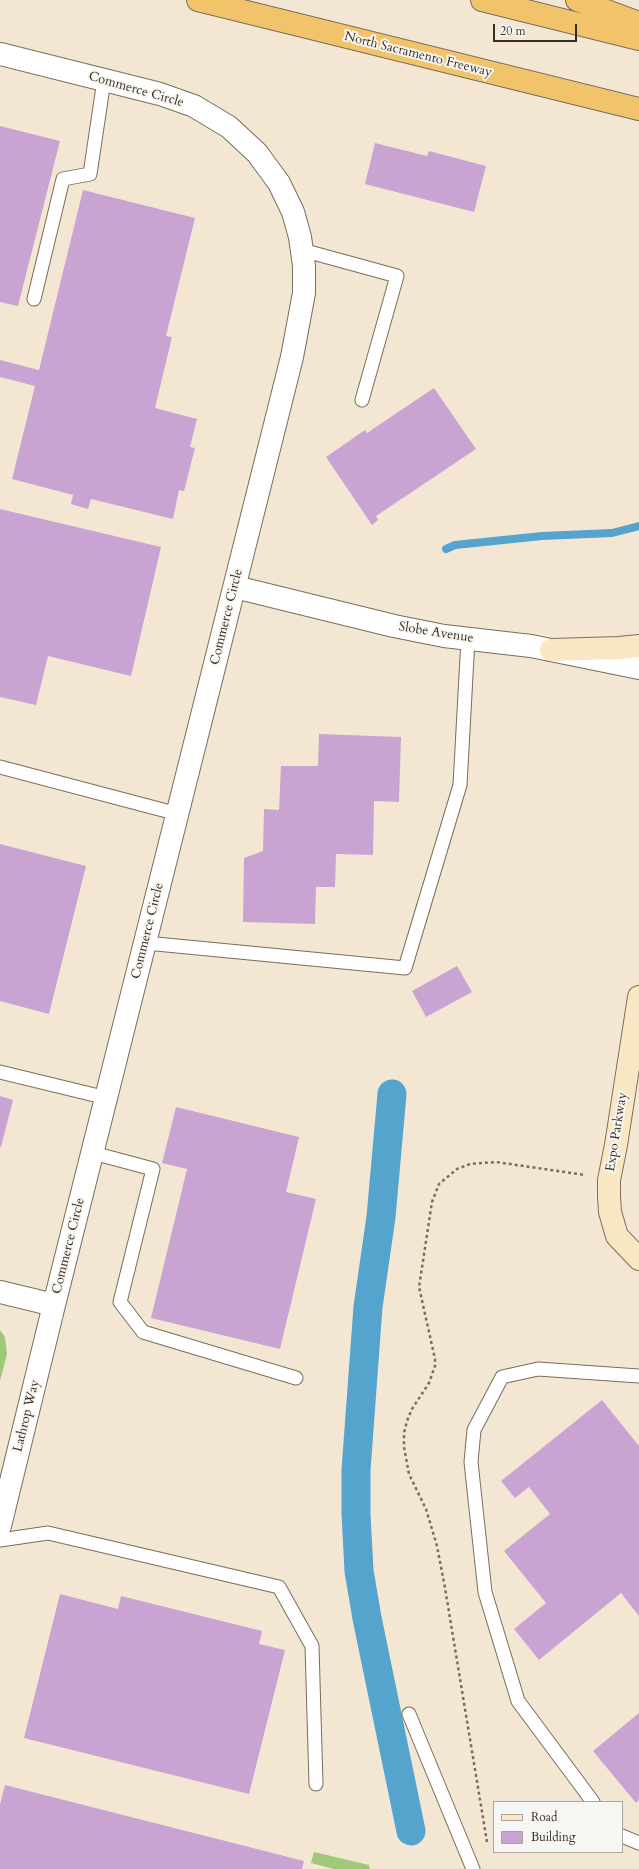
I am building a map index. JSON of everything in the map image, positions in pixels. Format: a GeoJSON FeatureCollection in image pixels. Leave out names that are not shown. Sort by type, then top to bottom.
{"type":"FeatureCollection","features":[{"type":"Feature","properties":{"kind":"highway","name":"North Sacramento Freeway"},"geometry":{"type":"LineString","coordinates":[[198,0],[639,109]]}},
{"type":"Feature","properties":{"kind":"highway"},"geometry":{"type":"LineString","coordinates":[[482,0],[639,39]]}},
{"type":"Feature","properties":{"kind":"highway"},"geometry":{"type":"LineString","coordinates":[[577,0],[639,23]]}},
{"type":"Feature","properties":{"kind":"street","name":"Commerce Circle"},"geometry":{"type":"LineString","coordinates":[[0,54],[160,94],[194,106],[229,127],[257,153],[279,183],[293,212],[302,250],[304,266],[304,293],[299,324],[235,587],[54,1305],[0,1292]]}},
{"type":"Feature","properties":{"kind":"street","name":"Slobe Avenue"},"geometry":{"type":"LineString","coordinates":[[235,587],[394,626],[468,639],[520,644],[639,668]]}},
{"type":"Feature","properties":{"kind":"street"},"geometry":{"type":"LineString","coordinates":[[551,650],[639,646]]}},
{"type":"Feature","properties":{"kind":"street","name":"Expo Parkway"},"geometry":{"type":"LineString","coordinates":[[638,1002],[616,1145],[609,1180],[609,1196],[610,1212],[618,1236],[639,1259]]}},
{"type":"Feature","properties":{"kind":"street","name":"Lathrop Way"},"geometry":{"type":"LineString","coordinates":[[0,1526],[54,1305]]}},
{"type":"Feature","properties":{"kind":"lane"},"geometry":{"type":"LineString","coordinates":[[34,299],[64,179],[90,174],[104,80]]}},
{"type":"Feature","properties":{"kind":"lane"},"geometry":{"type":"LineString","coordinates":[[302,250],[397,276],[362,400]]}},
{"type":"Feature","properties":{"kind":"lane"},"geometry":{"type":"LineString","coordinates":[[146,943],[405,968],[460,785],[468,639]]}},
{"type":"Feature","properties":{"kind":"lane"},"geometry":{"type":"LineString","coordinates":[[0,767],[178,814]]}},
{"type":"Feature","properties":{"kind":"lane"},"geometry":{"type":"LineString","coordinates":[[0,1072],[107,1098]]}},
{"type":"Feature","properties":{"kind":"lane"},"geometry":{"type":"LineString","coordinates":[[93,1154],[153,1169],[120,1302],[143,1332],[296,1378]]}},
{"type":"Feature","properties":{"kind":"lane"},"geometry":{"type":"LineString","coordinates":[[592,1801],[518,1701],[485,1592],[470,1462],[474,1430],[502,1377],[538,1368],[639,1376]]}},
{"type":"Feature","properties":{"kind":"lane"},"geometry":{"type":"LineString","coordinates":[[0,1540],[48,1532],[279,1587],[312,1646],[316,1784]]}},
{"type":"Feature","properties":{"kind":"lane"},"geometry":{"type":"LineString","coordinates":[[409,1714],[473,1869]]}},
{"type":"Feature","properties":{"kind":"lane"},"geometry":{"type":"LineString","coordinates":[[623,1836],[639,1843]]}},
{"type":"Feature","properties":{"kind":"green space"},"geometry":{"type":"Polygon","coordinates":[[[0,1330],[5,1337],[7,1354],[0,1381],[0,1330]]]}},
{"type":"Feature","properties":{"kind":"green space"},"geometry":{"type":"Polygon","coordinates":[[[314,1852],[369,1865],[370,1869],[334,1869],[311,1863],[314,1852]]]}},
{"type":"Feature","properties":{"kind":"building"},"geometry":{"type":"Polygon","coordinates":[[[0,126],[60,141],[18,306],[0,302],[0,126]]]}},
{"type":"Feature","properties":{"kind":"building"},"geometry":{"type":"Polygon","coordinates":[[[375,143],[427,156],[429,151],[486,166],[474,212],[365,184],[375,143]]]}},
{"type":"Feature","properties":{"kind":"building"},"geometry":{"type":"Polygon","coordinates":[[[83,190],[195,218],[166,336],[172,337],[155,408],[197,419],[190,447],[195,448],[184,491],[179,490],[173,519],[91,499],[88,509],[71,504],[73,495],[12,479],[35,386],[0,377],[0,360],[39,370],[83,190]]]}},
{"type":"Feature","properties":{"kind":"building"},"geometry":{"type":"Polygon","coordinates":[[[434,388],[476,449],[376,516],[378,520],[372,525],[326,457],[365,430],[367,433],[434,388]]]}},
{"type":"Feature","properties":{"kind":"building"},"geometry":{"type":"Polygon","coordinates":[[[0,509],[161,547],[131,676],[48,656],[36,705],[0,697],[0,509]]]}},
{"type":"Feature","properties":{"kind":"building"},"geometry":{"type":"Polygon","coordinates":[[[319,734],[401,737],[399,802],[374,801],[373,855],[336,854],[335,887],[316,887],[315,924],[243,922],[244,858],[263,851],[264,809],[279,810],[281,766],[318,766],[319,734]]]}},
{"type":"Feature","properties":{"kind":"building"},"geometry":{"type":"Polygon","coordinates":[[[0,844],[86,866],[49,1014],[0,1001],[0,844]]]}},
{"type":"Feature","properties":{"kind":"building"},"geometry":{"type":"Polygon","coordinates":[[[457,966],[472,992],[426,1017],[412,991],[457,966]]]}},
{"type":"Feature","properties":{"kind":"building"},"geometry":{"type":"Polygon","coordinates":[[[0,1096],[13,1100],[1,1147],[0,1147],[0,1096]]]}},
{"type":"Feature","properties":{"kind":"building"},"geometry":{"type":"Polygon","coordinates":[[[176,1107],[299,1137],[286,1192],[316,1199],[280,1349],[151,1318],[187,1169],[162,1163],[176,1107]]]}},
{"type":"Feature","properties":{"kind":"building"},"geometry":{"type":"Polygon","coordinates":[[[602,1400],[639,1446],[639,1616],[621,1593],[539,1660],[514,1629],[546,1603],[504,1551],[550,1514],[529,1487],[515,1498],[501,1481],[602,1400]]]}},
{"type":"Feature","properties":{"kind":"building"},"geometry":{"type":"Polygon","coordinates":[[[60,1594],[118,1609],[121,1596],[262,1631],[259,1644],[285,1650],[249,1794],[24,1738],[60,1594]]]}},
{"type":"Feature","properties":{"kind":"building"},"geometry":{"type":"Polygon","coordinates":[[[639,1713],[639,1800],[636,1803],[593,1751],[639,1713]]]}},
{"type":"Feature","properties":{"kind":"building"},"geometry":{"type":"Polygon","coordinates":[[[5,1785],[304,1861],[302,1869],[0,1869],[0,1804],[5,1785]]]}},
{"type":"Feature","properties":{"kind":"waterway"},"geometry":{"type":"LineString","coordinates":[[446,549],[455,545],[542,536],[612,533],[639,526]]}},
{"type":"Feature","properties":{"kind":"waterway"},"geometry":{"type":"LineString","coordinates":[[392,1094],[381,1217],[368,1307],[356,1470],[356,1514],[359,1571],[367,1618],[411,1831]]}}]}
